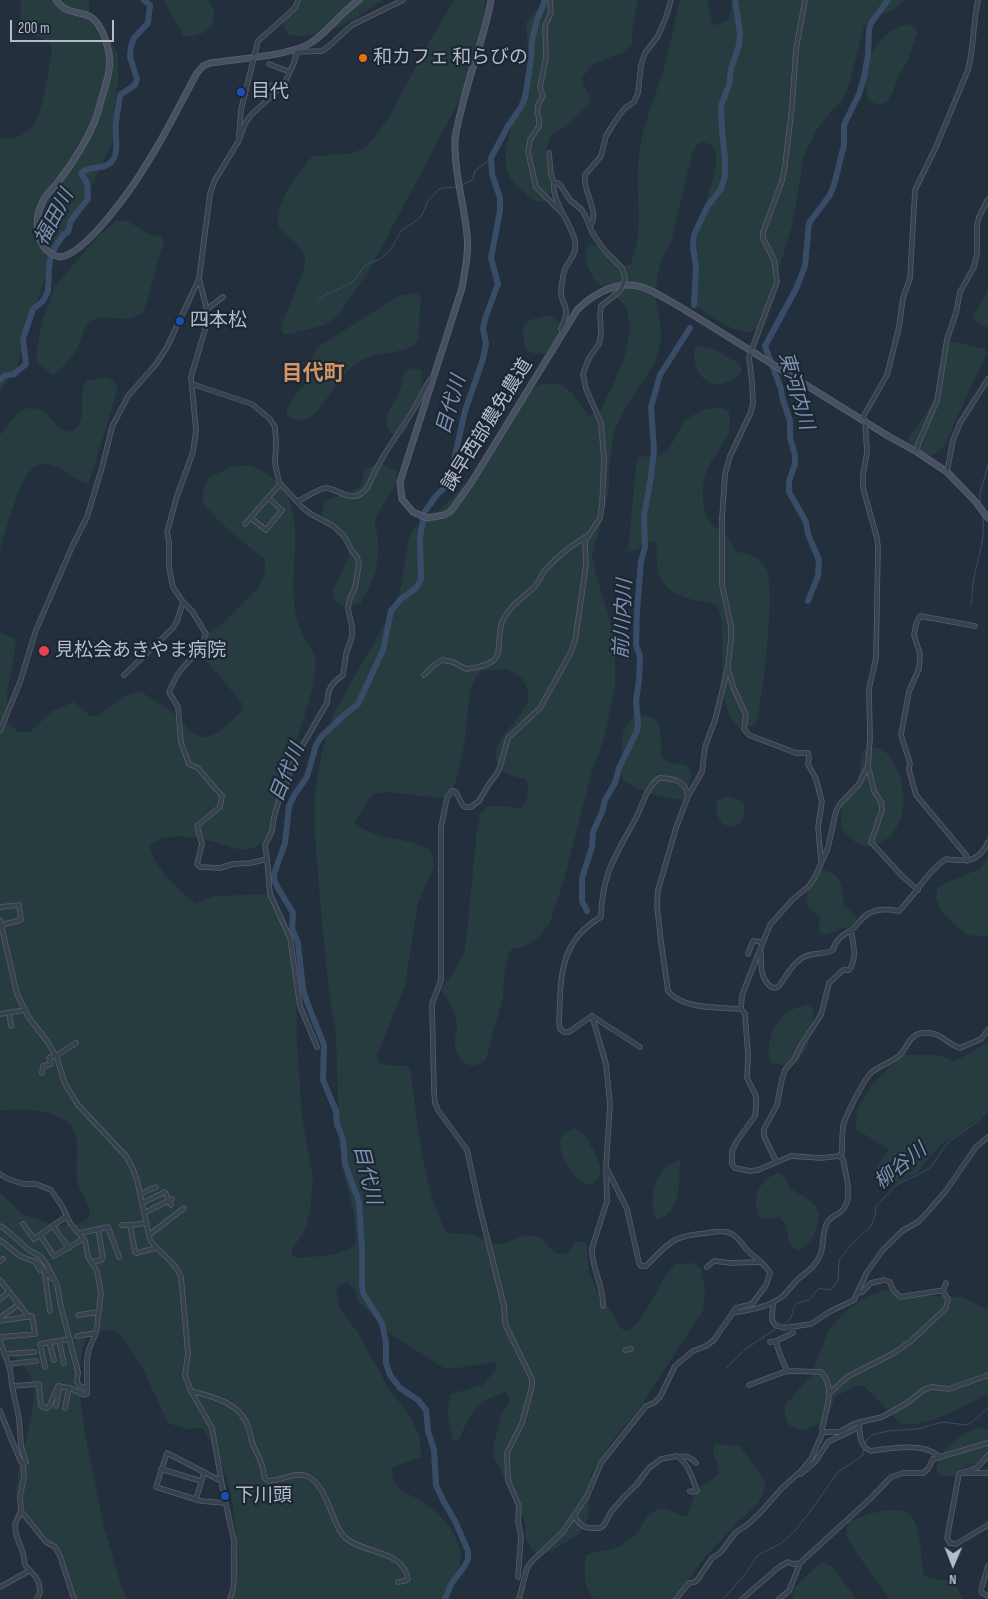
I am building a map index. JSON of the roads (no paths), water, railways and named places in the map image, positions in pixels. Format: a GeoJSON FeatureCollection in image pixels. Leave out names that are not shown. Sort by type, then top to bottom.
{"type":"FeatureCollection","features":[{"type":"Feature","properties":{"kind":"street"},"geometry":{"type":"LineString","coordinates":[[56,0],[73,13],[90,17],[95,21],[107,44],[110,58],[110,70],[87,137],[58,184],[43,200],[40,208],[38,219],[39,240],[50,253],[63,256],[73,253],[82,246],[116,208],[149,161],[197,73],[203,66],[210,63],[295,51],[322,51],[352,25],[403,0]]}},
{"type":"Feature","properties":{"kind":"street"},"geometry":{"type":"LineString","coordinates":[[238,142],[241,110],[258,41],[295,8],[298,0]]}},
{"type":"Feature","properties":{"kind":"street"},"geometry":{"type":"LineString","coordinates":[[295,51],[314,41],[358,0]]}},
{"type":"Feature","properties":{"kind":"street","name":"諫早西部農免農道"},"geometry":{"type":"LineString","coordinates":[[491,0],[455,137],[457,179],[467,235],[466,265],[462,288],[400,482],[402,499],[413,512],[427,518],[444,515],[451,511],[577,310],[593,296],[604,290],[612,287],[633,285],[656,293],[917,452],[947,472],[975,501],[988,518]]}},
{"type":"Feature","properties":{"kind":"street"},"geometry":{"type":"LineString","coordinates":[[550,0],[551,13],[545,26],[546,58],[540,87],[543,96],[538,105],[539,126],[530,140],[528,152],[536,187],[562,213]]}},
{"type":"Feature","properties":{"kind":"street"},"geometry":{"type":"LineString","coordinates":[[590,226],[594,220],[586,188],[585,175],[601,156],[606,136],[614,123],[624,109],[634,102],[638,93],[641,65],[645,53],[658,36],[671,0]]}},
{"type":"Feature","properties":{"kind":"street"},"geometry":{"type":"LineString","coordinates":[[805,0],[796,48],[792,107],[785,165],[782,181],[763,232],[763,238],[774,260],[777,282],[749,357],[753,404],[747,422],[730,456],[725,474],[722,518],[722,585],[731,626],[728,667],[715,720],[704,747],[702,772],[688,796],[676,828],[658,890],[657,906],[668,991],[682,1002],[700,1006],[741,1009],[745,1014],[748,1056],[747,1078],[756,1096],[756,1106],[754,1116],[732,1151],[732,1164],[735,1168],[750,1171],[758,1170],[791,1156],[822,1158],[838,1156],[842,1153],[844,1124],[865,1079],[871,1072],[899,1056],[910,1038],[921,1033],[936,1034],[960,1048],[981,1039],[988,1030]]}},
{"type":"Feature","properties":{"kind":"street"},"geometry":{"type":"LineString","coordinates":[[918,890],[902,876],[871,842],[882,810],[881,802],[874,791],[868,766],[870,738],[869,689],[876,658],[878,547],[863,488],[867,452],[865,420],[863,417],[887,375],[899,327],[903,298],[910,278],[915,190],[928,165],[968,70],[978,0]]}},
{"type":"Feature","properties":{"kind":"street"},"geometry":{"type":"LineString","coordinates":[[0,731],[20,682],[36,630],[87,517],[112,427],[128,396],[156,364],[167,347],[199,279],[210,194],[215,180],[238,142],[250,116],[280,88],[290,72],[295,51]]}},
{"type":"Feature","properties":{"kind":"street"},"geometry":{"type":"LineString","coordinates":[[269,64],[290,72]]}},
{"type":"Feature","properties":{"kind":"street"},"geometry":{"type":"LineString","coordinates":[[261,83],[280,88]]}},
{"type":"Feature","properties":{"kind":"street"},"geometry":{"type":"LineString","coordinates":[[549,153],[554,190],[562,213],[573,233],[576,250],[574,257],[564,269],[561,294],[566,309],[566,317],[561,329],[563,334]]}},
{"type":"Feature","properties":{"kind":"street"},"geometry":{"type":"LineString","coordinates":[[518,1577],[521,1536],[518,1522],[519,1506],[508,1480],[507,1453],[522,1423],[532,1386],[532,1379],[505,1324],[504,1306],[467,1150],[438,1110],[434,1092],[432,1004],[441,980],[442,826],[447,798],[452,791],[456,792],[462,804],[466,807],[471,807],[479,801],[500,767],[508,738],[540,708],[570,654],[578,626],[586,565],[585,541],[600,518],[602,505],[604,460],[600,424],[586,389],[583,374],[589,358],[599,344],[602,306],[620,290],[625,277],[622,268],[606,252],[593,234],[585,215],[570,200],[561,186],[558,183],[554,183]]}},
{"type":"Feature","properties":{"kind":"street"},"geometry":{"type":"LineString","coordinates":[[917,452],[918,444],[937,401],[947,339],[956,314],[960,292],[974,267],[977,253],[977,225],[988,199]]}},
{"type":"Feature","properties":{"kind":"street"},"geometry":{"type":"LineString","coordinates":[[199,279],[207,309],[207,323],[191,377],[196,430],[193,452],[177,496],[167,532],[169,568],[173,587],[192,611],[206,634],[203,645],[180,671],[169,692],[178,707],[181,743],[189,764],[198,768],[222,796],[220,807],[197,826],[202,844],[197,864],[200,867],[220,868],[233,864],[251,863],[268,859]]}},
{"type":"Feature","properties":{"kind":"street"},"geometry":{"type":"LineString","coordinates":[[207,309],[223,297]]}},
{"type":"Feature","properties":{"kind":"street"},"geometry":{"type":"LineString","coordinates":[[298,501],[327,488],[349,496],[361,494],[368,487],[383,456],[419,401],[429,381],[434,376]]}},
{"type":"Feature","properties":{"kind":"street"},"geometry":{"type":"LineString","coordinates":[[947,472],[953,440],[960,423],[988,379]]}},
{"type":"Feature","properties":{"kind":"street"},"geometry":{"type":"LineString","coordinates":[[192,384],[252,404],[270,419],[275,427],[275,463],[280,484],[285,491],[311,514],[333,526],[344,536],[357,557],[359,564],[355,588],[348,608],[352,637],[346,654],[343,675],[333,683],[328,693],[327,703],[294,760],[285,787],[281,793],[272,832],[265,845],[268,859],[270,894],[290,938],[300,1006],[317,1047]]}},
{"type":"Feature","properties":{"kind":"street"},"geometry":{"type":"LineString","coordinates":[[245,524],[280,484]]}},
{"type":"Feature","properties":{"kind":"street"},"geometry":{"type":"LineString","coordinates":[[251,518],[266,530],[282,510],[268,498]]}},
{"type":"Feature","properties":{"kind":"street"},"geometry":{"type":"LineString","coordinates":[[424,674],[442,660],[453,662],[466,669],[492,662],[498,654],[498,630],[506,614],[513,605],[533,588],[546,569],[590,534]]}},
{"type":"Feature","properties":{"kind":"street"},"geometry":{"type":"LineString","coordinates":[[124,675],[173,628],[177,622],[183,602]]}},
{"type":"Feature","properties":{"kind":"street"},"geometry":{"type":"LineString","coordinates":[[967,861],[966,855],[916,795],[909,770],[910,763],[901,735],[909,691],[919,669],[920,654],[914,635],[920,616],[975,626]]}},
{"type":"Feature","properties":{"kind":"street"},"geometry":{"type":"LineString","coordinates":[[728,667],[734,689],[746,715],[744,729],[749,735],[796,753],[808,753],[808,764],[816,779],[822,802],[818,827],[821,863]]}},
{"type":"Feature","properties":{"kind":"street"},"geometry":{"type":"LineString","coordinates":[[741,1009],[745,989],[770,925],[792,900],[809,886],[828,848],[836,811],[859,784],[868,766]]}},
{"type":"Feature","properties":{"kind":"street"},"geometry":{"type":"LineString","coordinates":[[592,1016],[569,1032],[564,1032],[560,1029],[562,977],[570,946],[587,926],[601,917],[603,889],[613,860],[651,786],[659,778],[674,780],[685,785],[688,796]]}},
{"type":"Feature","properties":{"kind":"street"},"geometry":{"type":"LineString","coordinates":[[762,944],[761,968],[764,978],[771,988],[776,988],[806,955],[833,950],[838,938],[851,930],[866,915],[884,909],[899,911],[936,866],[946,858],[967,861],[977,857],[985,849],[988,842]]}},
{"type":"Feature","properties":{"kind":"street"},"geometry":{"type":"LineString","coordinates":[[0,908],[19,905],[21,920],[0,922],[17,994],[25,1010],[56,1056],[65,1084],[78,1105],[126,1156],[135,1174],[150,1240],[178,1268],[181,1277],[187,1346],[185,1375],[191,1391],[212,1428],[234,1542],[235,1565],[230,1599]]}},
{"type":"Feature","properties":{"kind":"street"},"geometry":{"type":"LineString","coordinates":[[776,1161],[764,1136],[764,1129],[777,1105],[785,1070],[795,1058],[801,1045],[822,1015],[829,983],[843,970],[852,968],[854,958],[851,930]]}},
{"type":"Feature","properties":{"kind":"street"},"geometry":{"type":"LineString","coordinates":[[748,954],[753,941],[762,944]]}},
{"type":"Feature","properties":{"kind":"street"},"geometry":{"type":"LineString","coordinates":[[0,1014],[25,1010]]}},
{"type":"Feature","properties":{"kind":"street"},"geometry":{"type":"LineString","coordinates":[[9,1013],[11,1026]]}},
{"type":"Feature","properties":{"kind":"street"},"geometry":{"type":"LineString","coordinates":[[592,1016],[640,1047]]}},
{"type":"Feature","properties":{"kind":"street"},"geometry":{"type":"LineString","coordinates":[[592,1016],[606,1064],[610,1106],[606,1167],[607,1201],[592,1248],[592,1256],[604,1296],[603,1306]]}},
{"type":"Feature","properties":{"kind":"street"},"geometry":{"type":"LineString","coordinates":[[42,1073],[43,1066],[51,1064],[49,1058],[76,1044]]}},
{"type":"Feature","properties":{"kind":"street"},"geometry":{"type":"LineString","coordinates":[[773,1302],[772,1320],[776,1325],[784,1328],[817,1321],[829,1312],[854,1300],[867,1272],[883,1250],[902,1231],[918,1222],[924,1216],[945,1192],[976,1147],[988,1137]]}},
{"type":"Feature","properties":{"kind":"street"},"geometry":{"type":"LineString","coordinates":[[733,1313],[773,1302],[783,1296],[810,1271],[821,1253],[826,1224],[829,1219],[844,1208],[848,1199],[848,1181],[843,1159],[838,1156]]}},
{"type":"Feature","properties":{"kind":"street"},"geometry":{"type":"LineString","coordinates":[[519,1599],[527,1568],[531,1562],[564,1532],[587,1496],[601,1463],[646,1406],[654,1403],[660,1397],[674,1366],[693,1351],[706,1346],[714,1340],[736,1308],[752,1304],[766,1285],[770,1273],[767,1267],[748,1251],[736,1237],[730,1233],[720,1232],[692,1234],[669,1242],[646,1266],[641,1266],[638,1263],[626,1209],[606,1167]]}},
{"type":"Feature","properties":{"kind":"street"},"geometry":{"type":"LineString","coordinates":[[0,1174],[8,1179],[24,1184],[36,1184],[51,1190],[70,1222],[83,1239],[88,1257],[97,1271],[101,1293],[96,1333],[87,1359],[86,1394],[84,1395],[69,1388],[59,1386]]}},
{"type":"Feature","properties":{"kind":"street"},"geometry":{"type":"LineString","coordinates":[[140,1194],[156,1187]]}},
{"type":"Feature","properties":{"kind":"street"},"geometry":{"type":"LineString","coordinates":[[142,1204],[165,1192],[171,1206]]}},
{"type":"Feature","properties":{"kind":"street"},"geometry":{"type":"LineString","coordinates":[[144,1213],[170,1200]]}},
{"type":"Feature","properties":{"kind":"street"},"geometry":{"type":"LineString","coordinates":[[150,1235],[184,1208]]}},
{"type":"Feature","properties":{"kind":"street"},"geometry":{"type":"LineString","coordinates":[[23,1224],[34,1239],[67,1216]]}},
{"type":"Feature","properties":{"kind":"street"},"geometry":{"type":"LineString","coordinates":[[122,1225],[147,1223]]}},
{"type":"Feature","properties":{"kind":"street"},"geometry":{"type":"LineString","coordinates":[[130,1225],[135,1252],[156,1248]]}},
{"type":"Feature","properties":{"kind":"street"},"geometry":{"type":"LineString","coordinates":[[0,1226],[29,1250],[41,1257],[44,1262],[56,1285],[78,1372],[77,1382],[80,1386],[87,1388]]}},
{"type":"Feature","properties":{"kind":"street"},"geometry":{"type":"LineString","coordinates":[[53,1226],[69,1248]]}},
{"type":"Feature","properties":{"kind":"street"},"geometry":{"type":"LineString","coordinates":[[80,1234],[108,1227],[119,1257]]}},
{"type":"Feature","properties":{"kind":"street"},"geometry":{"type":"LineString","coordinates":[[92,1262],[103,1258],[98,1229]]}},
{"type":"Feature","properties":{"kind":"street"},"geometry":{"type":"LineString","coordinates":[[40,1235],[54,1256],[83,1239]]}},
{"type":"Feature","properties":{"kind":"street"},"geometry":{"type":"LineString","coordinates":[[0,1240],[20,1256],[38,1263],[42,1270],[53,1280]]}},
{"type":"Feature","properties":{"kind":"street"},"geometry":{"type":"LineString","coordinates":[[707,1268],[714,1261],[731,1263],[761,1262]]}},
{"type":"Feature","properties":{"kind":"street"},"geometry":{"type":"LineString","coordinates":[[44,1262],[42,1270],[50,1311]]}},
{"type":"Feature","properties":{"kind":"street"},"geometry":{"type":"LineString","coordinates":[[0,1280],[29,1317],[32,1316],[35,1334],[0,1337]]}},
{"type":"Feature","properties":{"kind":"street"},"geometry":{"type":"LineString","coordinates":[[858,1292],[862,1292],[871,1283],[884,1280],[890,1282],[892,1290],[900,1297],[943,1291]]}},
{"type":"Feature","properties":{"kind":"street"},"geometry":{"type":"LineString","coordinates":[[943,1291],[946,1283]]}},
{"type":"Feature","properties":{"kind":"street"},"geometry":{"type":"LineString","coordinates":[[830,1393],[847,1377],[894,1353],[912,1340],[946,1308],[948,1299],[943,1291]]}},
{"type":"Feature","properties":{"kind":"street"},"geometry":{"type":"LineString","coordinates":[[0,1299],[10,1292]]}},
{"type":"Feature","properties":{"kind":"street"},"geometry":{"type":"LineString","coordinates":[[0,1319],[19,1304]]}},
{"type":"Feature","properties":{"kind":"street"},"geometry":{"type":"LineString","coordinates":[[78,1315],[99,1312]]}},
{"type":"Feature","properties":{"kind":"street"},"geometry":{"type":"LineString","coordinates":[[0,1319],[29,1317]]}},
{"type":"Feature","properties":{"kind":"street"},"geometry":{"type":"LineString","coordinates":[[770,1342],[793,1333],[792,1327]]}},
{"type":"Feature","properties":{"kind":"street"},"geometry":{"type":"LineString","coordinates":[[77,1336],[96,1333]]}},
{"type":"Feature","properties":{"kind":"street"},"geometry":{"type":"LineString","coordinates":[[45,1367],[39,1345],[70,1339]]}},
{"type":"Feature","properties":{"kind":"street"},"geometry":{"type":"LineString","coordinates":[[776,1340],[777,1348],[787,1371]]}},
{"type":"Feature","properties":{"kind":"street"},"geometry":{"type":"LineString","coordinates":[[0,1341],[8,1364],[21,1446],[26,1460],[23,1464]]}},
{"type":"Feature","properties":{"kind":"street"},"geometry":{"type":"LineString","coordinates":[[59,1341],[64,1363]]}},
{"type":"Feature","properties":{"kind":"street"},"geometry":{"type":"LineString","coordinates":[[49,1342],[54,1360]]}},
{"type":"Feature","properties":{"kind":"street"},"geometry":{"type":"LineString","coordinates":[[625,1350],[631,1349]]}},
{"type":"Feature","properties":{"kind":"street"},"geometry":{"type":"LineString","coordinates":[[4,1354],[34,1352]]}},
{"type":"Feature","properties":{"kind":"street"},"geometry":{"type":"LineString","coordinates":[[8,1364],[36,1361]]}},
{"type":"Feature","properties":{"kind":"street"},"geometry":{"type":"LineString","coordinates":[[749,1385],[787,1371],[821,1372],[826,1378],[830,1393],[822,1429],[823,1432],[811,1459],[796,1476]]}},
{"type":"Feature","properties":{"kind":"street"},"geometry":{"type":"LineString","coordinates":[[823,1432],[839,1432],[882,1417],[907,1403],[925,1389],[932,1387],[949,1389],[988,1375]]}},
{"type":"Feature","properties":{"kind":"street"},"geometry":{"type":"LineString","coordinates":[[56,1406],[58,1380]]}},
{"type":"Feature","properties":{"kind":"street"},"geometry":{"type":"LineString","coordinates":[[12,1386],[38,1384],[42,1407],[47,1408],[59,1386]]}},
{"type":"Feature","properties":{"kind":"street"},"geometry":{"type":"LineString","coordinates":[[65,1408],[69,1388]]}},
{"type":"Feature","properties":{"kind":"street"},"geometry":{"type":"LineString","coordinates":[[191,1391],[224,1401],[235,1408],[248,1425],[253,1443],[264,1468],[264,1477],[268,1482],[297,1475],[305,1475],[311,1478],[323,1493],[339,1527],[347,1539],[391,1557],[406,1570],[408,1579],[398,1582]]}},
{"type":"Feature","properties":{"kind":"street"},"geometry":{"type":"LineString","coordinates":[[0,1411],[23,1464],[24,1476],[20,1497],[21,1511],[15,1524],[16,1534],[25,1565],[39,1583],[40,1592],[37,1599]]}},
{"type":"Feature","properties":{"kind":"street"},"geometry":{"type":"LineString","coordinates":[[859,1425],[861,1440],[864,1447],[868,1450],[903,1447],[929,1450],[934,1452],[939,1458]]}},
{"type":"Feature","properties":{"kind":"street"},"geometry":{"type":"LineString","coordinates":[[676,1599],[689,1583],[695,1582],[698,1579],[712,1558],[720,1553],[736,1532],[747,1526],[782,1488],[815,1462],[823,1448],[832,1439],[841,1437],[859,1425]]}},
{"type":"Feature","properties":{"kind":"street"},"geometry":{"type":"LineString","coordinates":[[779,1599],[789,1591],[800,1563],[896,1474],[923,1473],[928,1469],[933,1459],[988,1443]]}},
{"type":"Feature","properties":{"kind":"street"},"geometry":{"type":"LineString","coordinates":[[221,1481],[167,1453],[156,1487],[196,1499],[225,1503]]}},
{"type":"Feature","properties":{"kind":"street"},"geometry":{"type":"LineString","coordinates":[[575,1516],[578,1523],[583,1527],[600,1528],[604,1525],[611,1512],[656,1461],[685,1456],[691,1458],[696,1463]]}},
{"type":"Feature","properties":{"kind":"street"},"geometry":{"type":"LineString","coordinates":[[988,1456],[978,1467],[959,1474],[947,1538],[950,1543],[956,1544],[988,1525]]}},
{"type":"Feature","properties":{"kind":"street"},"geometry":{"type":"LineString","coordinates":[[679,1457],[685,1464],[697,1490],[690,1491]]}},
{"type":"Feature","properties":{"kind":"street"},"geometry":{"type":"LineString","coordinates":[[162,1469],[201,1481]]}},
{"type":"Feature","properties":{"kind":"street"},"geometry":{"type":"LineString","coordinates":[[962,1472],[988,1473]]}},
{"type":"Feature","properties":{"kind":"street"},"geometry":{"type":"LineString","coordinates":[[196,1499],[204,1473]]}},
{"type":"Feature","properties":{"kind":"street"},"geometry":{"type":"LineString","coordinates":[[21,1511],[46,1542],[55,1547],[60,1556],[73,1598]]}},
{"type":"Feature","properties":{"kind":"street"},"geometry":{"type":"LineString","coordinates":[[742,1599],[779,1567],[788,1562],[793,1564],[800,1563]]}},
{"type":"Feature","properties":{"kind":"street"},"geometry":{"type":"LineString","coordinates":[[988,1566],[981,1590],[982,1593],[988,1596]]}},
{"type":"Feature","properties":{"kind":"street"},"geometry":{"type":"LineString","coordinates":[[0,1587],[29,1571]]}},
{"type":"Feature","properties":{"kind":"waterway","name":"福田川"},"geometry":{"type":"LineString","coordinates":[[0,380],[4,376],[14,374],[26,364],[23,339],[33,309],[43,301],[48,291],[51,256],[63,235],[68,232],[71,220],[88,199],[87,183],[81,173],[87,169],[107,165],[112,162],[116,152],[116,122],[120,95],[135,85],[137,79],[130,57],[131,46],[134,38],[148,23],[150,5],[144,0]]}},
{"type":"Feature","properties":{"kind":"waterway","name":"目代川"},"geometry":{"type":"LineString","coordinates":[[445,1599],[451,1584],[468,1559],[468,1551],[436,1485],[434,1450],[428,1431],[426,1410],[418,1400],[400,1388],[390,1375],[386,1363],[386,1343],[382,1323],[364,1295],[362,1287],[359,1202],[345,1164],[343,1139],[337,1124],[336,1111],[323,1080],[324,1045],[303,989],[298,943],[292,929],[293,913],[274,880],[274,874],[285,843],[289,806],[307,777],[316,745],[321,737],[358,704],[383,650],[391,611],[401,599],[415,589],[421,579],[420,538],[424,513],[435,497],[448,484],[450,478],[465,411],[483,359],[486,344],[483,328],[498,284],[491,258],[500,211],[500,198],[492,174],[491,158],[525,98],[532,40],[545,0]]}},
{"type":"Feature","properties":{"kind":"waterway","name":"前川内川"},"geometry":{"type":"LineString","coordinates":[[694,305],[696,267],[693,247],[694,235],[707,207],[721,189],[725,176],[721,106],[729,85],[731,69],[739,45],[740,33],[735,0]]}},
{"type":"Feature","properties":{"kind":"waterway","name":"東河内川"},"geometry":{"type":"LineString","coordinates":[[808,601],[818,576],[819,560],[808,534],[806,522],[789,492],[789,481],[795,464],[795,455],[790,438],[790,421],[781,389],[765,346],[796,289],[805,266],[809,223],[830,195],[834,185],[844,145],[844,125],[859,94],[864,77],[871,23],[888,0]]}},
{"type":"Feature","properties":{"kind":"waterway"},"geometry":{"type":"LineString","coordinates":[[461,185],[471,181],[475,171],[491,158]]}},
{"type":"Feature","properties":{"kind":"waterway"},"geometry":{"type":"LineString","coordinates":[[317,300],[354,281],[365,265],[380,259],[386,254],[401,231],[421,217],[428,201],[438,190],[457,187]]}},
{"type":"Feature","properties":{"kind":"waterway","name":"前川内川"},"geometry":{"type":"LineString","coordinates":[[587,911],[582,901],[582,878],[592,847],[593,832],[605,800],[615,783],[619,768],[637,731],[636,702],[640,656],[636,645],[637,610],[641,561],[645,547],[644,515],[654,451],[651,407],[660,375],[690,328]]}},
{"type":"Feature","properties":{"kind":"waterway"},"geometry":{"type":"LineString","coordinates":[[980,504],[980,493],[988,465]]}},
{"type":"Feature","properties":{"kind":"waterway"},"geometry":{"type":"LineString","coordinates":[[971,606],[973,581],[983,538],[982,513]]}},
{"type":"Feature","properties":{"kind":"waterway","name":"柳谷川"},"geometry":{"type":"LineString","coordinates":[[781,1326],[789,1321],[796,1304],[809,1299],[819,1288],[832,1289],[838,1280],[839,1260],[871,1226],[876,1206],[896,1185],[931,1167],[947,1143],[977,1122],[988,1111]]}},
{"type":"Feature","properties":{"kind":"waterway","name":"柳谷川"},"geometry":{"type":"LineString","coordinates":[[725,1369],[747,1348],[777,1328]]}},
{"type":"Feature","properties":{"kind":"waterway"},"geometry":{"type":"LineString","coordinates":[[723,1599],[744,1576],[758,1555],[780,1544],[795,1531],[837,1473],[863,1455],[866,1440],[872,1435],[888,1431],[918,1429],[942,1422],[967,1425],[988,1408]]}},
{"type":"Feature","properties":{"kind":"place","name":"和カフェ 和らびの"},"geometry":{"type":"Point","coordinates":[363,58]}},
{"type":"Feature","properties":{"kind":"place","name":"目代"},"geometry":{"type":"Point","coordinates":[241,92]}},
{"type":"Feature","properties":{"kind":"place","name":"四本松"},"geometry":{"type":"Point","coordinates":[180,321]}},
{"type":"Feature","properties":{"kind":"place","name":"見松会あきやま病院"},"geometry":{"type":"Point","coordinates":[44,651]}},
{"type":"Feature","properties":{"kind":"place","name":"下川頭"},"geometry":{"type":"Point","coordinates":[225,1496]}},
{"type":"Feature","properties":{"kind":"district","name":"目代町"},"geometry":{"type":"Point","coordinates":[313,375]}}]}
